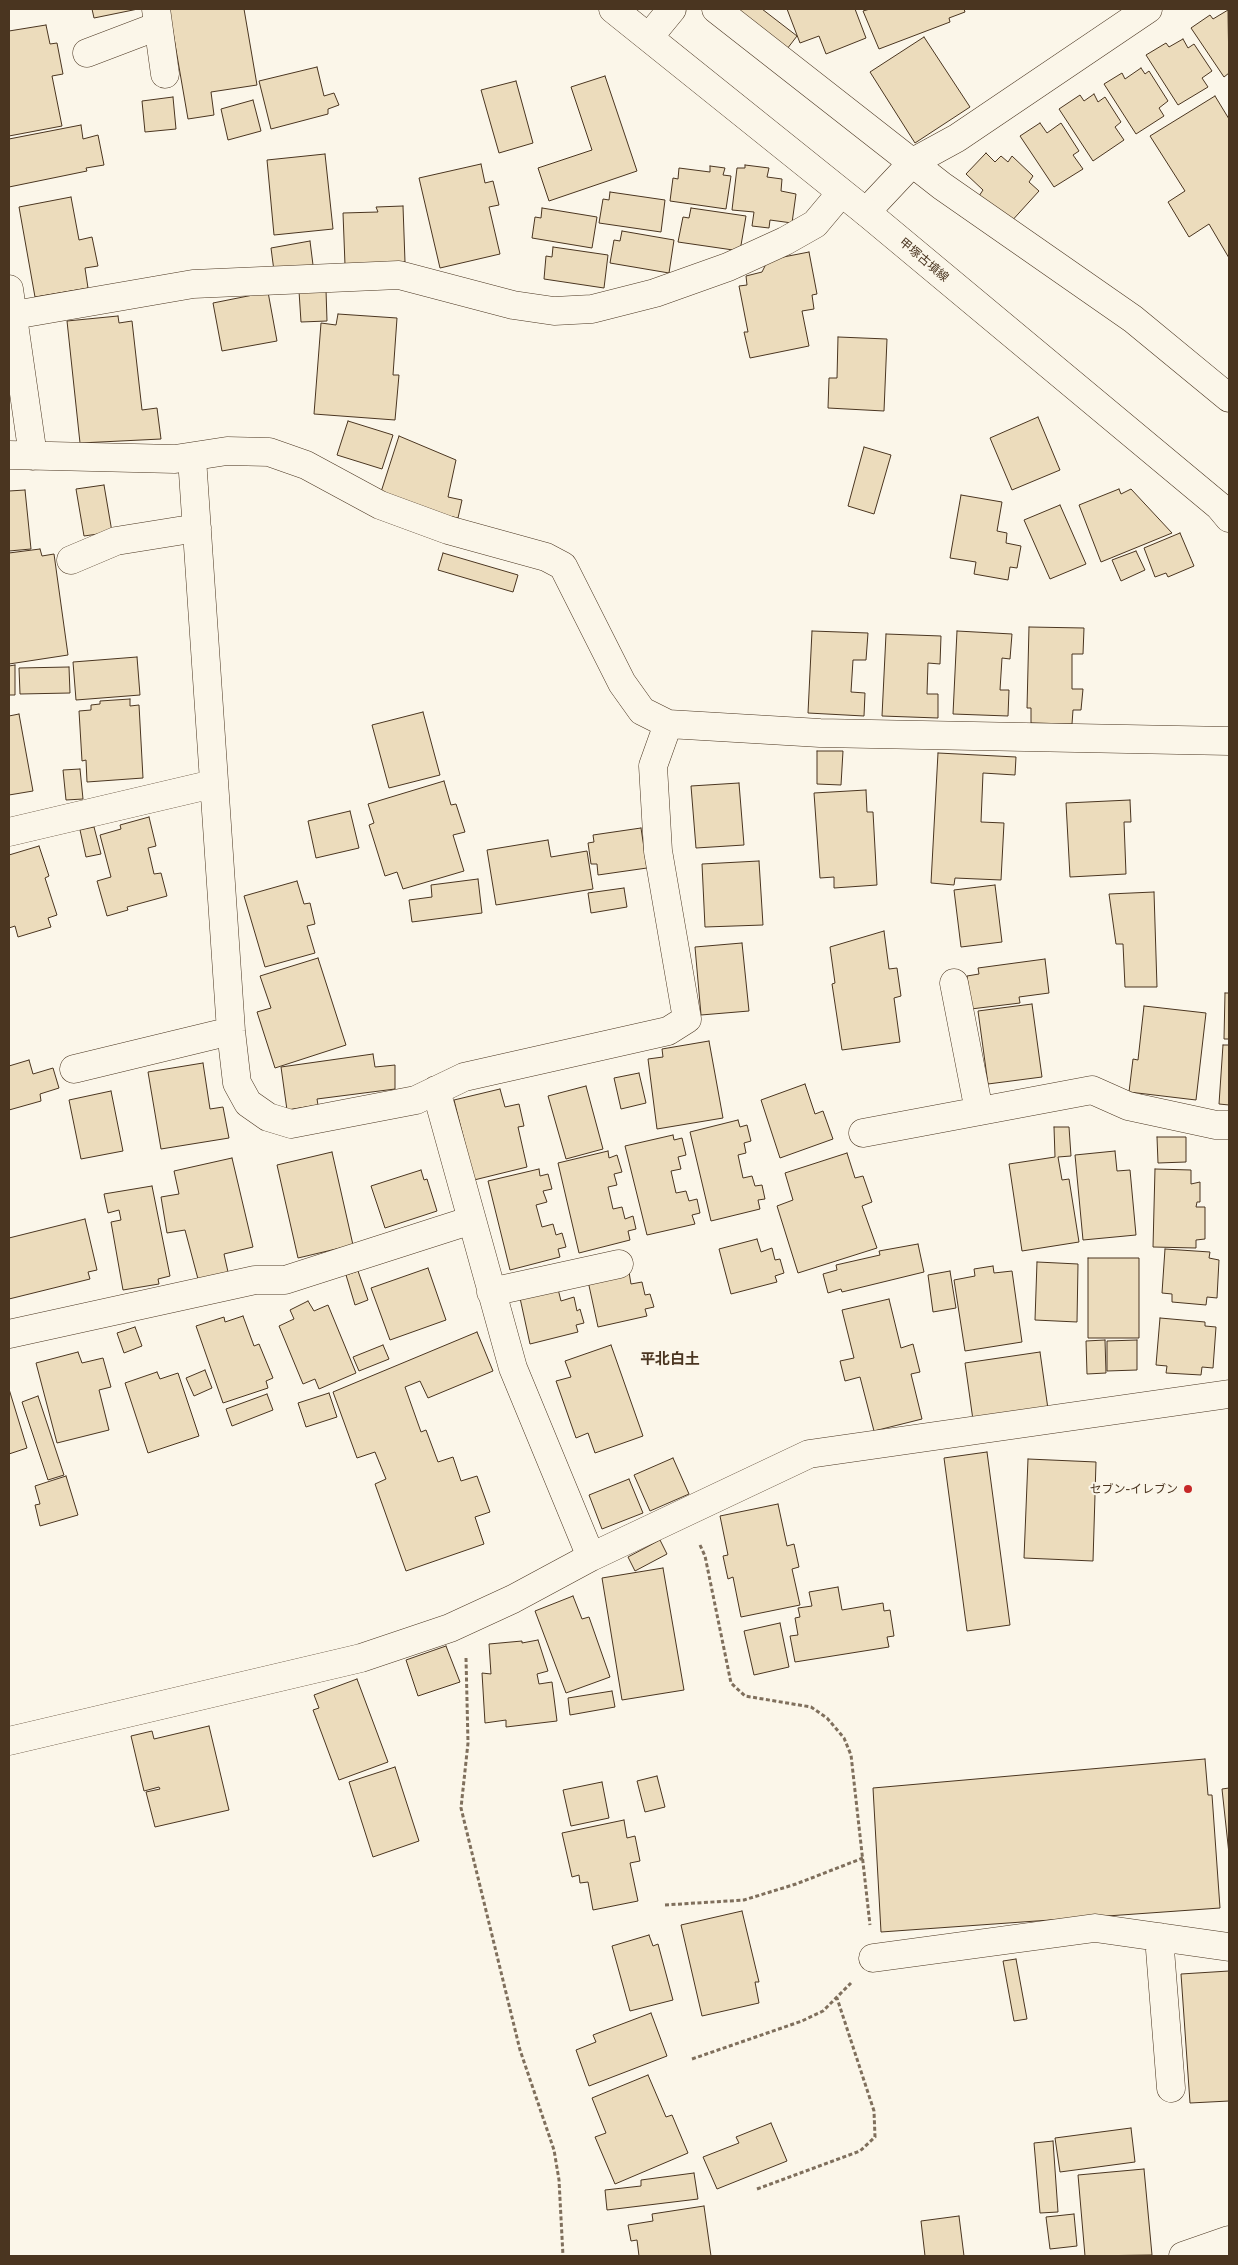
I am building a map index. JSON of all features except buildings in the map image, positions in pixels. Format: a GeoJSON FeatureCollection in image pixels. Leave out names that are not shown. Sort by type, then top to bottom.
{"type":"FeatureCollection","features":[{"type":"Feature","properties":{"kind":"street","name":"甲塚古墳線"},"geometry":{"type":"LineString","coordinates":[[613,9],[866,212],[1226,508]]}},
{"type":"Feature","properties":{"kind":"street"},"geometry":{"type":"LineString","coordinates":[[649,37],[672,9]]}},
{"type":"Feature","properties":{"kind":"street"},"geometry":{"type":"LineString","coordinates":[[716,9],[942,186],[1132,319],[1229,398]]}},
{"type":"Feature","properties":{"kind":"street"},"geometry":{"type":"LineString","coordinates":[[866,212],[912,162],[957,138],[1148,9]]}},
{"type":"Feature","properties":{"kind":"street"},"geometry":{"type":"LineString","coordinates":[[88,53],[157,18],[165,74]]}},
{"type":"Feature","properties":{"kind":"street"},"geometry":{"type":"LineString","coordinates":[[841,193],[815,224],[785,241],[728,267],[656,293],[592,309],[554,311],[513,305],[398,275],[193,284],[11,302],[21,456],[192,458],[227,451],[269,452],[306,465],[380,505],[448,530],[546,557],[564,566],[622,684],[642,711],[668,724],[820,733],[1229,741]]}},
{"type":"Feature","properties":{"kind":"street"},"geometry":{"type":"LineString","coordinates":[[192,458],[231,1031],[237,1083],[248,1104],[268,1117],[291,1124],[416,1100],[464,1077],[668,1031],[687,1019],[658,851],[652,766],[668,724]]}},
{"type":"Feature","properties":{"kind":"street"},"geometry":{"type":"LineString","coordinates":[[71,560],[116,541],[197,528]]}},
{"type":"Feature","properties":{"kind":"street"},"geometry":{"type":"LineString","coordinates":[[9,832],[213,784]]}},
{"type":"Feature","properties":{"kind":"street"},"geometry":{"type":"LineString","coordinates":[[954,984],[979,1111]]}},
{"type":"Feature","properties":{"kind":"street"},"geometry":{"type":"LineString","coordinates":[[74,1069],[231,1031]]}},
{"type":"Feature","properties":{"kind":"street"},"geometry":{"type":"LineString","coordinates":[[436,1090],[513,1368],[591,1557]]}},
{"type":"Feature","properties":{"kind":"street"},"geometry":{"type":"LineString","coordinates":[[863,1133],[1092,1090],[1128,1106],[1229,1125]]}},
{"type":"Feature","properties":{"kind":"street"},"geometry":{"type":"LineString","coordinates":[[9,1334],[255,1280],[285,1280],[472,1220]]}},
{"type":"Feature","properties":{"kind":"street"},"geometry":{"type":"LineString","coordinates":[[491,1292],[619,1264]]}},
{"type":"Feature","properties":{"kind":"street"},"geometry":{"type":"LineString","coordinates":[[9,1741],[361,1658],[464,1622],[513,1599],[591,1557],[809,1454],[1229,1394]]}},
{"type":"Feature","properties":{"kind":"street"},"geometry":{"type":"LineString","coordinates":[[873,1958],[1095,1928],[1229,1947]]}},
{"type":"Feature","properties":{"kind":"street"},"geometry":{"type":"LineString","coordinates":[[1159,1937],[1170,2088]]}},
{"type":"Feature","properties":{"kind":"street"},"geometry":{"type":"LineString","coordinates":[[1183,2256],[1229,2240]]}},
{"type":"Feature","properties":{"kind":"path"},"geometry":{"type":"LineString","coordinates":[[685,1512],[705,1556],[731,1683],[744,1696],[811,1707],[827,1718],[844,1738],[851,1755],[873,1958],[823,2011],[802,2021],[692,2059]]}},
{"type":"Feature","properties":{"kind":"path"},"geometry":{"type":"LineString","coordinates":[[464,1622],[468,1743],[462,1808],[520,2050],[554,2150],[559,2180],[564,2256]]}},
{"type":"Feature","properties":{"kind":"path"},"geometry":{"type":"LineString","coordinates":[[665,1905],[744,1900],[796,1884],[862,1858]]}},
{"type":"Feature","properties":{"kind":"path"},"geometry":{"type":"LineString","coordinates":[[757,2189],[860,2152],[875,2137],[874,2111],[836,1998]]}},
{"type":"Feature","properties":{"kind":"place","name":"セブン-イレブン"},"geometry":{"type":"Point","coordinates":[1188,1489]}},
{"type":"Feature","properties":{"kind":"district","name":"平北白土"},"geometry":{"type":"Point","coordinates":[670,1359]}}]}
